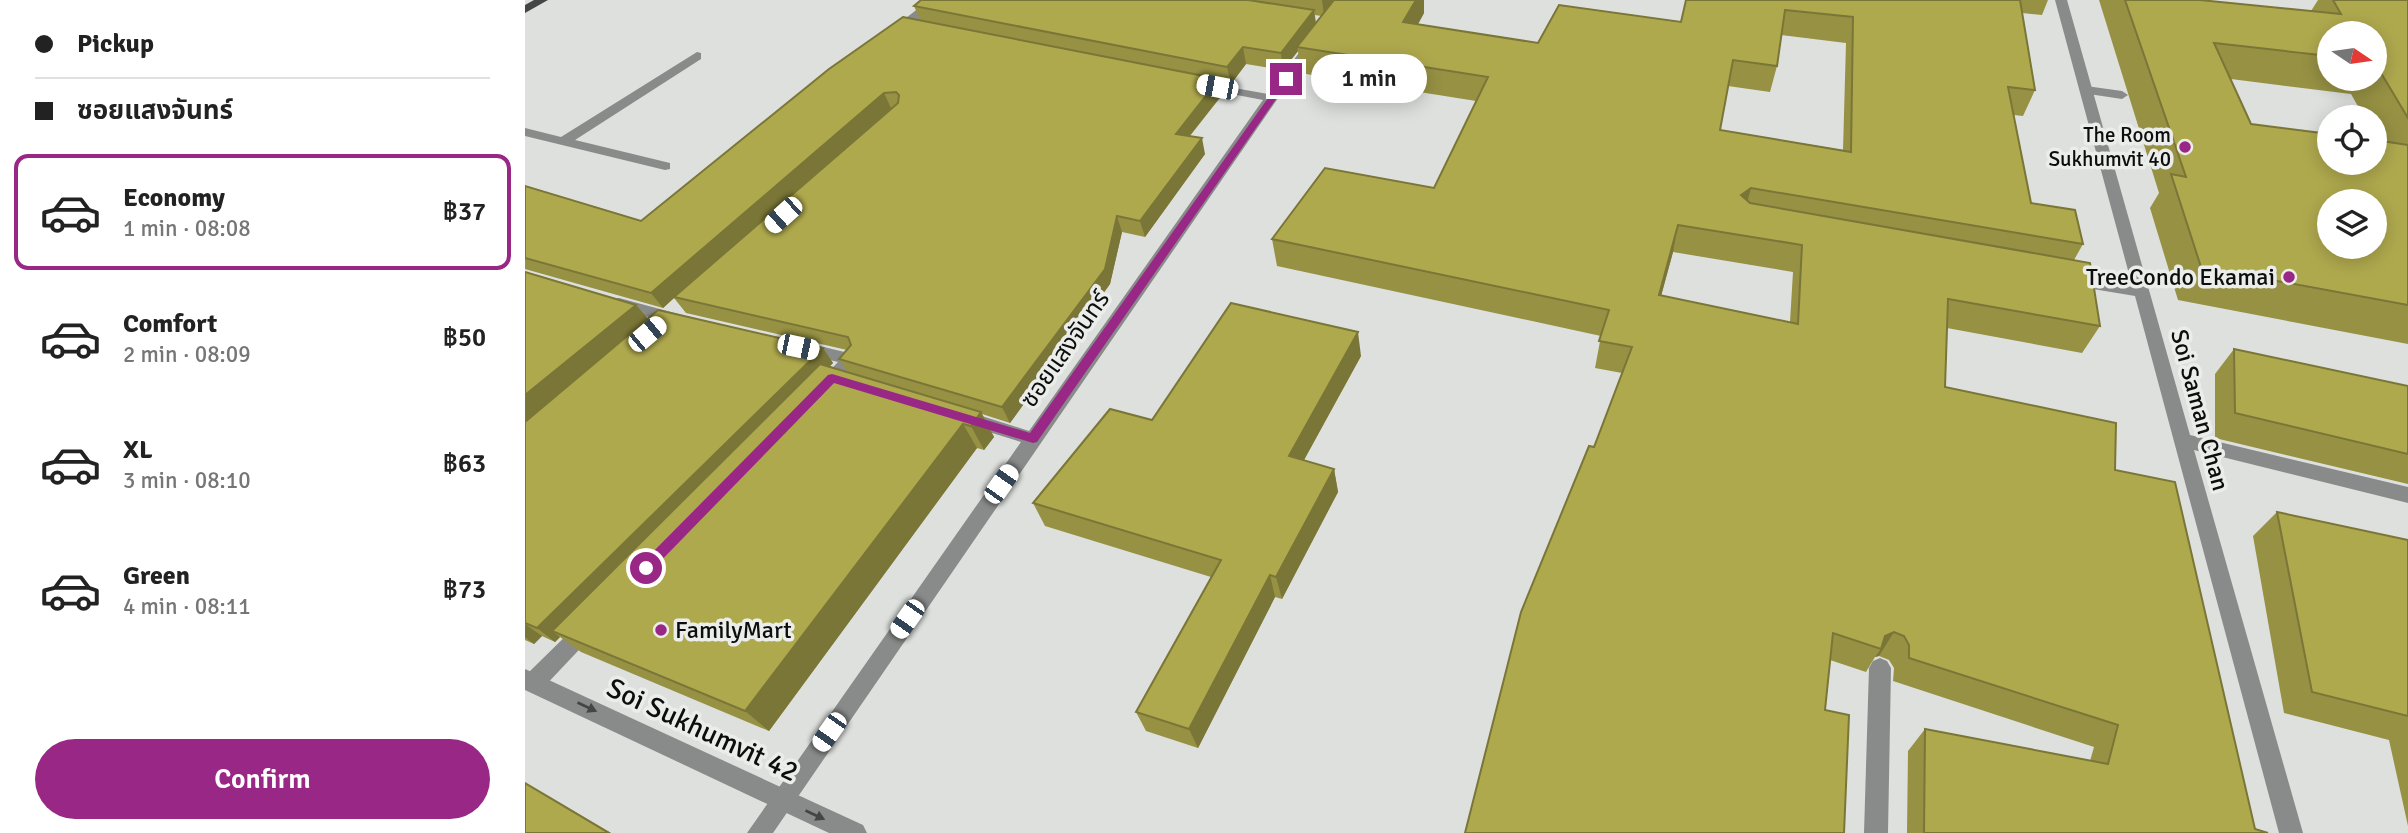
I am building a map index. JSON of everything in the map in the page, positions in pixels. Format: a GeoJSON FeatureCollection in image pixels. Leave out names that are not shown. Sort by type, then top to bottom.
{"type":"FeatureCollection","features":[{"type":"Feature","properties":{"kind":"main road"},"geometry":{"type":"LineString","coordinates":[[525,10],[542,0]]}},
{"type":"Feature","properties":{"kind":"street"},"geometry":{"type":"LineString","coordinates":[[936,0],[910,20],[909,26],[944,35]]}},
{"type":"Feature","properties":{"kind":"street","name":"Soi Saman Chan"},"geometry":{"type":"LineString","coordinates":[[2061,0],[2291,833]]}},
{"type":"Feature","properties":{"kind":"street","name":"ซอยแสงจันทร์"},"geometry":{"type":"LineString","coordinates":[[759,833],[1271,98],[1321,33]]}},
{"type":"Feature","properties":{"kind":"street"},"geometry":{"type":"LineString","coordinates":[[564,141],[697,56]]}},
{"type":"Feature","properties":{"kind":"street"},"geometry":{"type":"LineString","coordinates":[[1189,82],[1271,98]]}},
{"type":"Feature","properties":{"kind":"street"},"geometry":{"type":"LineString","coordinates":[[2086,90],[2122,94]]}},
{"type":"Feature","properties":{"kind":"street"},"geometry":{"type":"LineString","coordinates":[[525,132],[664,166]]}},
{"type":"Feature","properties":{"kind":"street"},"geometry":{"type":"LineString","coordinates":[[2059,278],[2142,292]]}},
{"type":"Feature","properties":{"kind":"street"},"geometry":{"type":"LineString","coordinates":[[603,299],[672,313],[693,323]]}},
{"type":"Feature","properties":{"kind":"street"},"geometry":{"type":"LineString","coordinates":[[647,334],[672,313]]}},
{"type":"Feature","properties":{"kind":"street"},"geometry":{"type":"LineString","coordinates":[[785,344],[851,359],[813,397]]}},
{"type":"Feature","properties":{"kind":"street"},"geometry":{"type":"LineString","coordinates":[[832,378],[857,385]]}},
{"type":"Feature","properties":{"kind":"street"},"geometry":{"type":"LineString","coordinates":[[945,412],[1033,439]]}},
{"type":"Feature","properties":{"kind":"street"},"geometry":{"type":"LineString","coordinates":[[2183,440],[2408,495]]}},
{"type":"Feature","properties":{"kind":"street"},"geometry":{"type":"LineString","coordinates":[[530,680],[601,614]]}},
{"type":"Feature","properties":{"kind":"street"},"geometry":{"type":"LineString","coordinates":[[1876,833],[1879,668]]}},
{"type":"Feature","properties":{"kind":"street","name":"Soi Sukhumvit 42"},"geometry":{"type":"LineString","coordinates":[[530,680],[855,833]]}},
{"type":"Feature","properties":{"kind":"building"},"geometry":{"type":"Polygon","coordinates":[[[921,0],[1248,0],[1314,10],[1281,53],[1243,47],[1227,67],[914,6],[921,0]]]}},
{"type":"Feature","properties":{"kind":"building"},"geometry":{"type":"Polygon","coordinates":[[[1334,0],[1416,0],[1403,22],[1538,43],[1559,5],[1681,22],[1686,0],[2020,0],[2035,90],[2008,87],[2031,203],[2075,210],[2083,244],[1751,188],[1741,195],[1750,203],[2090,263],[2100,326],[1948,299],[1945,387],[2116,423],[2115,470],[2175,482],[2255,829],[2268,833],[1924,833],[1925,729],[2108,764],[2118,725],[1909,658],[1909,645],[1904,636],[1894,632],[1885,636],[1881,649],[1833,633],[1825,710],[1849,715],[1844,833],[1465,833],[1521,612],[1589,446],[1594,447],[1632,347],[1599,341],[1609,310],[1272,239],[1325,168],[1434,188],[1488,77],[1297,47],[1334,0]],[[1785,10],[1777,66],[1733,60],[1720,130],[1851,152],[1853,17],[1785,10]],[[1678,225],[1659,295],[1798,324],[1802,245],[1678,225]]]}},
{"type":"Feature","properties":{"kind":"building"},"geometry":{"type":"Polygon","coordinates":[[[2125,0],[2200,0],[2341,14],[2333,0],[2408,0],[2408,118],[2387,83],[2387,21],[2317,21],[2317,55],[2214,43],[2251,124],[2317,132],[2317,175],[2387,175],[2387,142],[2408,145],[2408,305],[2201,267],[2171,174],[2186,177],[2125,0]]]}},
{"type":"Feature","properties":{"kind":"building"},"geometry":{"type":"Polygon","coordinates":[[[903,17],[1219,79],[1176,134],[1202,138],[1140,221],[1117,216],[1105,269],[1002,407],[839,359],[851,345],[848,337],[674,297],[898,103],[899,95],[896,92],[884,93],[651,293],[525,258],[525,186],[641,221],[829,69],[903,17]]]}},
{"type":"Feature","properties":{"kind":"building"},"geometry":{"type":"Polygon","coordinates":[[[525,272],[636,305],[525,395],[525,272]]]}},
{"type":"Feature","properties":{"kind":"building"},"geometry":{"type":"Polygon","coordinates":[[[1231,303],[1358,332],[1289,456],[1334,469],[1276,577],[1270,575],[1189,729],[1136,712],[1221,560],[1033,503],[1110,409],[1152,420],[1231,303]]]}},
{"type":"Feature","properties":{"kind":"building"},"geometry":{"type":"Polygon","coordinates":[[[658,310],[823,348],[537,628],[525,623],[525,422],[658,310]]]}},
{"type":"Feature","properties":{"kind":"building"},"geometry":{"type":"Polygon","coordinates":[[[2234,349],[2408,386],[2408,454],[2235,413],[2234,349]]]}},
{"type":"Feature","properties":{"kind":"building"},"geometry":{"type":"Polygon","coordinates":[[[820,364],[981,412],[971,426],[963,424],[745,711],[552,631],[820,364]]]}},
{"type":"Feature","properties":{"kind":"building"},"geometry":{"type":"Polygon","coordinates":[[[2277,512],[2408,540],[2408,716],[2312,692],[2277,512]]]}},
{"type":"Feature","properties":{"kind":"building"},"geometry":{"type":"Polygon","coordinates":[[[525,783],[609,833],[525,833],[525,783]]]}},
{"type":"Feature","properties":{"kind":"place","name":"The Room Sukhumvit 40"},"geometry":{"type":"Point","coordinates":[2185,147]}},
{"type":"Feature","properties":{"kind":"place","name":"TreeCondo Ekamai"},"geometry":{"type":"Point","coordinates":[2289,277]}},
{"type":"Feature","properties":{"kind":"place","name":"FamilyMart"},"geometry":{"type":"Point","coordinates":[661,630]}},
{"type":"Feature","properties":{"kind":"route"},"geometry":{"type":"LineString","coordinates":[[646,568],[832,378],[1033,439],[1286,79]]}}]}
